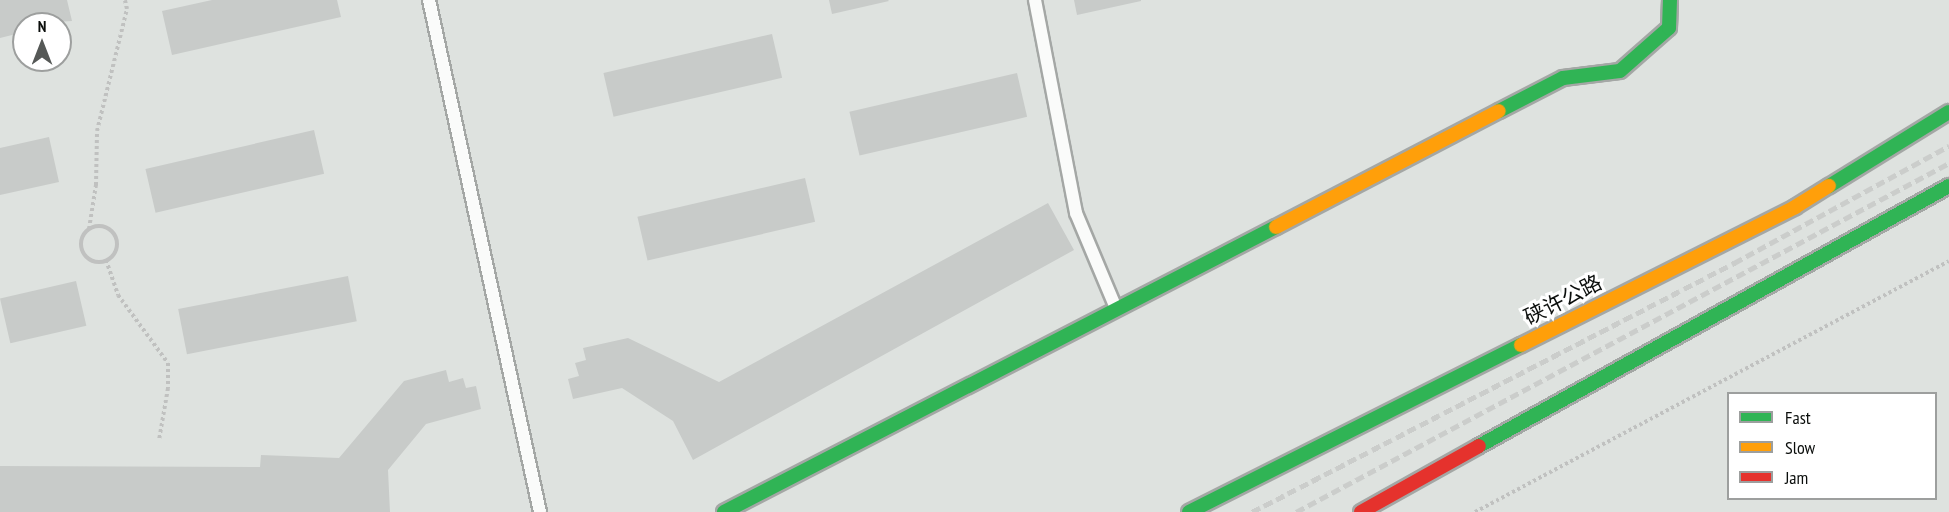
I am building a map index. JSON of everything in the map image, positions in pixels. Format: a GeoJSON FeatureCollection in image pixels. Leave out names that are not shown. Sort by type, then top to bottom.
{"type":"FeatureCollection","features":[{"type":"Feature","properties":{"kind":"main road"},"geometry":{"type":"LineString","coordinates":[[724,512],[1563,78],[1620,71],[1669,28],[1670,0]]}},
{"type":"Feature","properties":{"kind":"main road","name":"硖许公路"},"geometry":{"type":"LineString","coordinates":[[1188,512],[1795,207],[1949,112]]}},
{"type":"Feature","properties":{"kind":"main road"},"geometry":{"type":"LineString","coordinates":[[1361,512],[1949,186]]}},
{"type":"Feature","properties":{"kind":"lane"},"geometry":{"type":"LineString","coordinates":[[429,0],[540,512]]}},
{"type":"Feature","properties":{"kind":"lane"},"geometry":{"type":"LineString","coordinates":[[1035,0],[1076,213],[1117,309]]}},
{"type":"Feature","properties":{"kind":"path"},"geometry":{"type":"LineString","coordinates":[[89,229],[106,228],[114,236],[117,247],[106,260],[94,261],[84,254],[81,243],[89,229],[96,185],[97,131],[127,9],[125,0]]}},
{"type":"Feature","properties":{"kind":"path"},"geometry":{"type":"LineString","coordinates":[[106,260],[118,295],[168,363],[168,388],[159,440]]}},
{"type":"Feature","properties":{"kind":"path"},"geometry":{"type":"LineString","coordinates":[[1475,512],[1949,261]]}},
{"type":"Feature","properties":{"kind":"building"},"geometry":{"type":"Polygon","coordinates":[[[0,0],[67,0],[70,12],[12,12],[12,35],[0,38],[0,0]]]}},
{"type":"Feature","properties":{"kind":"building"},"geometry":{"type":"Polygon","coordinates":[[[212,0],[337,0],[341,17],[172,55],[162,11],[212,0]]]}},
{"type":"Feature","properties":{"kind":"building"},"geometry":{"type":"Polygon","coordinates":[[[829,0],[888,0],[889,1],[832,14],[829,0]]]}},
{"type":"Feature","properties":{"kind":"building"},"geometry":{"type":"Polygon","coordinates":[[[1074,0],[1141,0],[1141,1],[1077,15],[1074,0]]]}},
{"type":"Feature","properties":{"kind":"building"},"geometry":{"type":"Polygon","coordinates":[[[772,34],[782,78],[614,117],[603,73],[772,34]]]}},
{"type":"Feature","properties":{"kind":"building"},"geometry":{"type":"Polygon","coordinates":[[[1017,73],[1027,117],[860,156],[849,112],[1017,73]]]}},
{"type":"Feature","properties":{"kind":"building"},"geometry":{"type":"Polygon","coordinates":[[[314,130],[324,174],[156,213],[145,169],[314,130]]]}},
{"type":"Feature","properties":{"kind":"building"},"geometry":{"type":"Polygon","coordinates":[[[49,137],[59,182],[0,195],[0,148],[49,137]]]}},
{"type":"Feature","properties":{"kind":"building"},"geometry":{"type":"Polygon","coordinates":[[[805,178],[815,222],[648,261],[637,217],[805,178]]]}},
{"type":"Feature","properties":{"kind":"building"},"geometry":{"type":"Polygon","coordinates":[[[1048,203],[1074,250],[693,460],[673,421],[622,388],[573,399],[568,379],[579,376],[575,363],[586,360],[583,348],[628,338],[719,382],[1048,203]]]}},
{"type":"Feature","properties":{"kind":"building"},"geometry":{"type":"Polygon","coordinates":[[[348,276],[357,321],[187,354],[178,309],[348,276]]]}},
{"type":"Feature","properties":{"kind":"building"},"geometry":{"type":"Polygon","coordinates":[[[76,281],[86,326],[10,343],[0,299],[76,281]]]}},
{"type":"Feature","properties":{"kind":"building"},"geometry":{"type":"Polygon","coordinates":[[[446,370],[449,382],[463,378],[466,388],[476,386],[481,409],[426,424],[388,470],[390,512],[0,512],[0,466],[260,467],[261,455],[339,458],[404,381],[446,370]]]}},
{"type":"Feature","properties":{"kind":"railway"},"geometry":{"type":"LineString","coordinates":[[1252,512],[1734,263],[1949,146]]}},
{"type":"Feature","properties":{"kind":"railway"},"geometry":{"type":"LineString","coordinates":[[1296,512],[1949,163]]}},
{"type":"Feature","properties":{"kind":"traffic: fast"},"geometry":{"type":"LineString","coordinates":[[1499,111],[1563,78],[1620,71],[1669,28],[1670,0]]}},
{"type":"Feature","properties":{"kind":"traffic: fast"},"geometry":{"type":"LineString","coordinates":[[1829,186],[1949,112]]}},
{"type":"Feature","properties":{"kind":"traffic: fast"},"geometry":{"type":"LineString","coordinates":[[1479,446],[1949,186]]}},
{"type":"Feature","properties":{"kind":"traffic: fast"},"geometry":{"type":"LineString","coordinates":[[724,512],[1276,227]]}},
{"type":"Feature","properties":{"kind":"traffic: fast"},"geometry":{"type":"LineString","coordinates":[[1189,512],[1521,345]]}},
{"type":"Feature","properties":{"kind":"traffic: slow"},"geometry":{"type":"LineString","coordinates":[[1276,227],[1499,111]]}},
{"type":"Feature","properties":{"kind":"traffic: slow"},"geometry":{"type":"LineString","coordinates":[[1521,345],[1795,207],[1829,186]]}},
{"type":"Feature","properties":{"kind":"traffic: jam"},"geometry":{"type":"LineString","coordinates":[[1361,512],[1479,446]]}}]}
